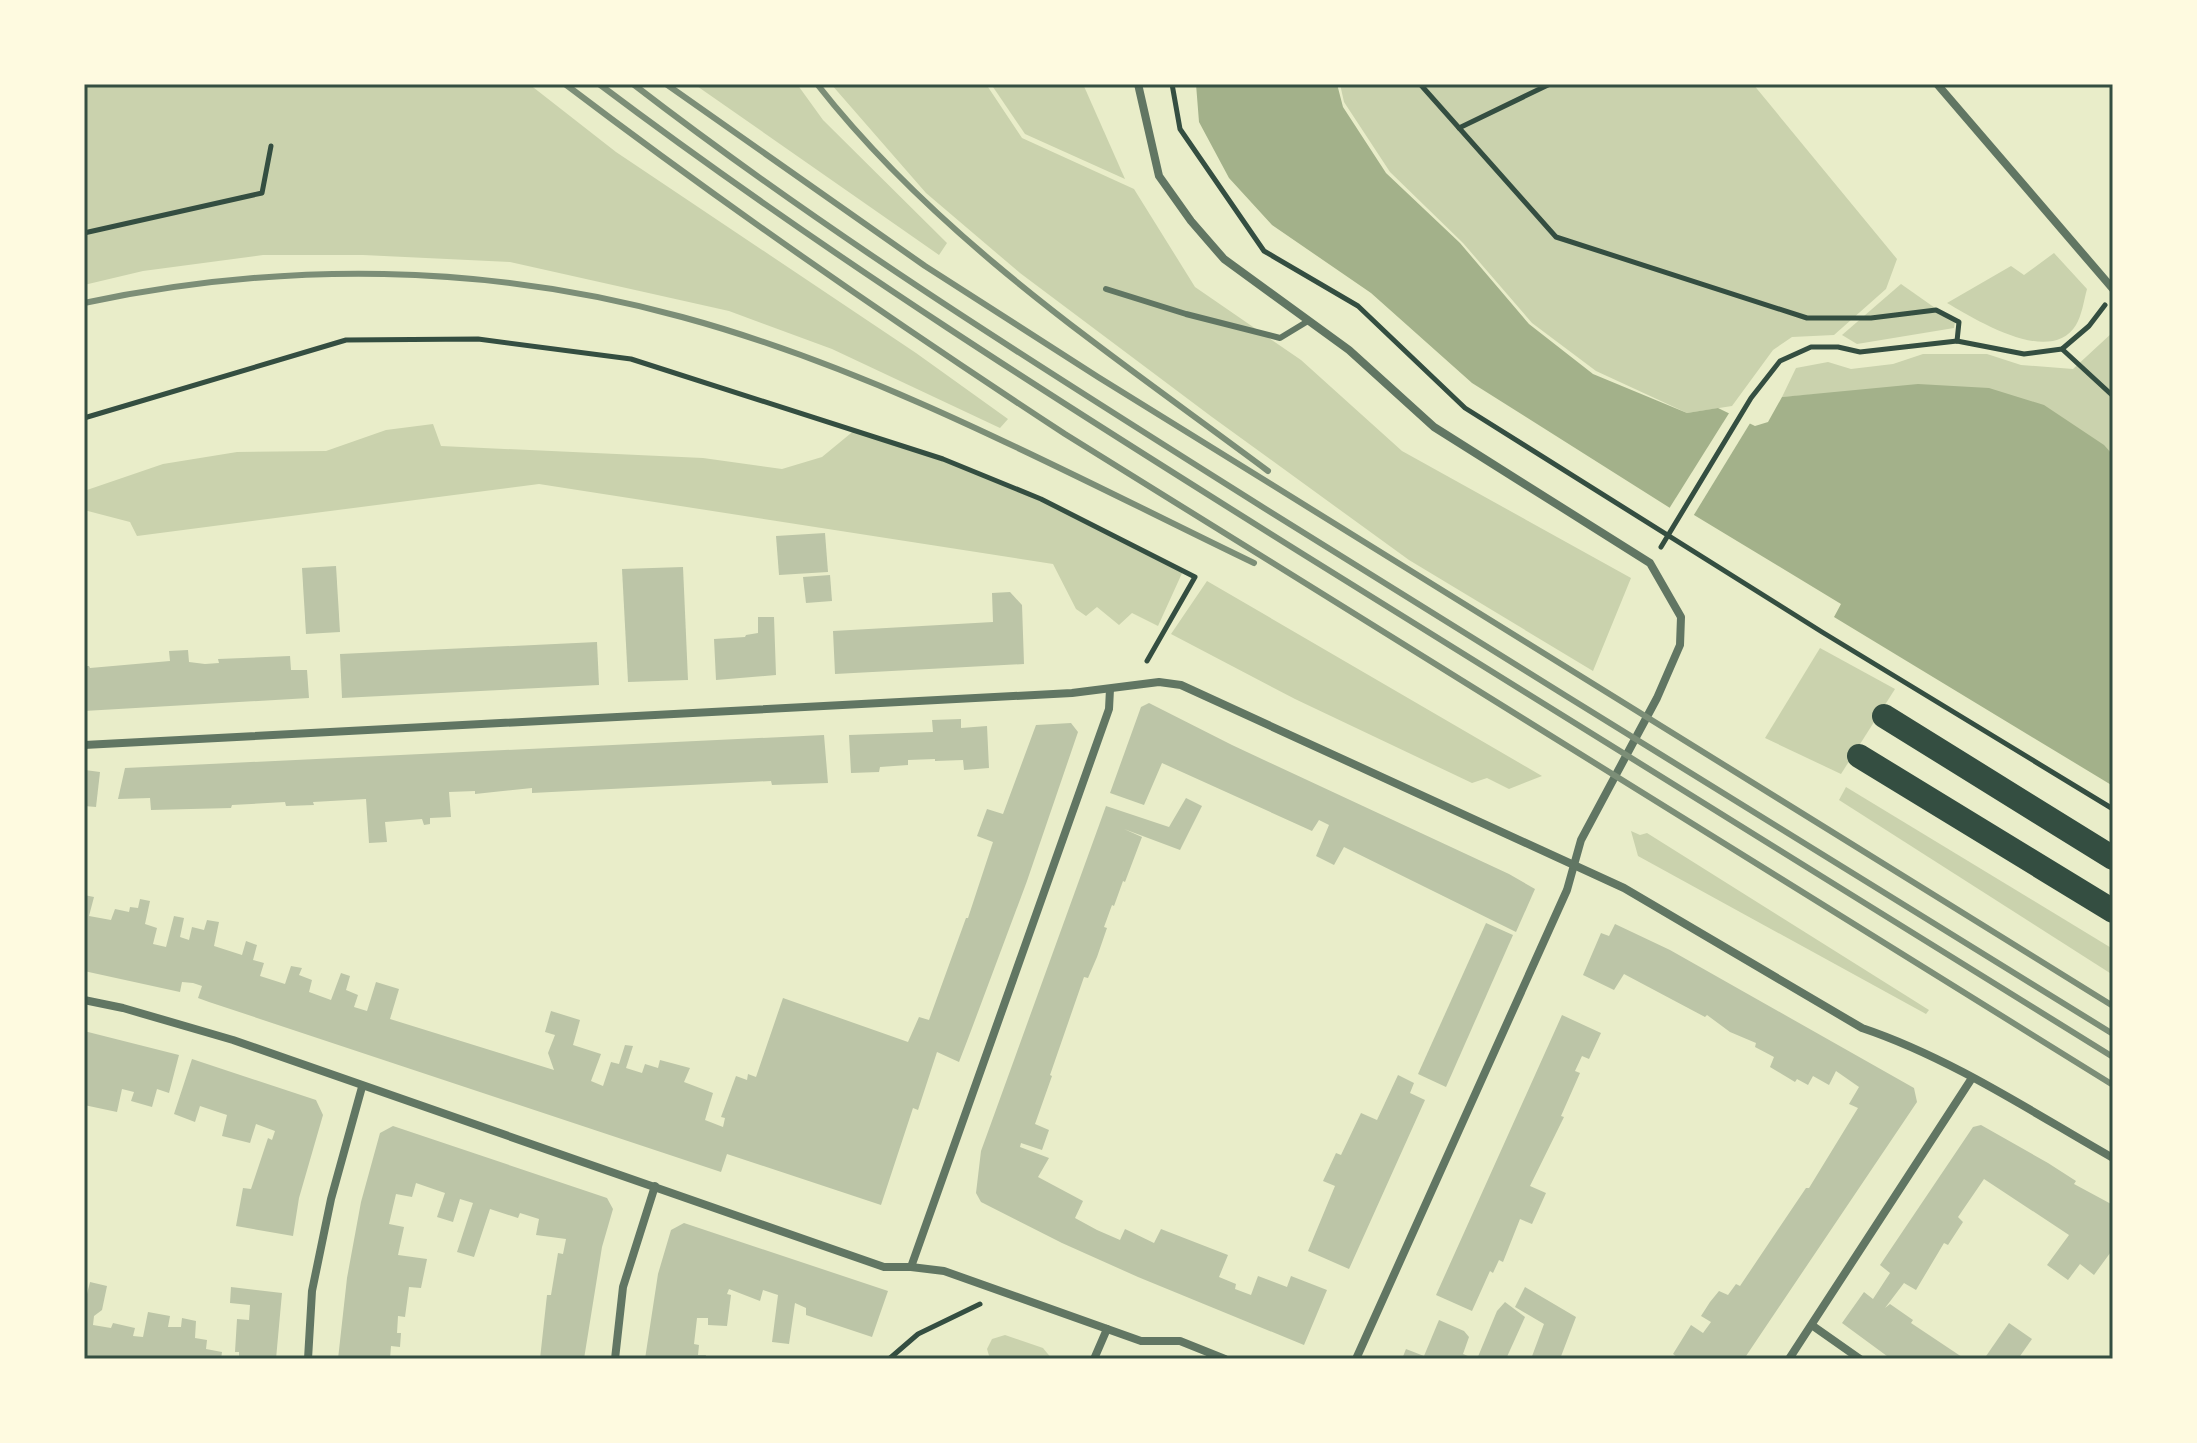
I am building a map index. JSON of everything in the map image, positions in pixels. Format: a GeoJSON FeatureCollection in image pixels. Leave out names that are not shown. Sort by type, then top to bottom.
{"type":"FeatureCollection","features":[{"type":"Feature","properties":{"kind":"highway"},"geometry":{"type":"LineString","coordinates":[[1884,716],[2113,858]]}},
{"type":"Feature","properties":{"kind":"highway"},"geometry":{"type":"LineString","coordinates":[[1859,756],[2113,911]]}},
{"type":"Feature","properties":{"kind":"street"},"geometry":{"type":"LineString","coordinates":[[1138,84],[1159,176],[1224,259],[1349,350],[1434,427],[1650,563],[1681,617],[1680,645],[1657,698],[1581,840],[1567,890],[1356,1359]]}},
{"type":"Feature","properties":{"kind":"street"},"geometry":{"type":"LineString","coordinates":[[1937,84],[2113,292]]}},
{"type":"Feature","properties":{"kind":"street"},"geometry":{"type":"LineString","coordinates":[[84,745],[1110,689],[1159,682],[1181,685],[1624,888],[1862,1028],[1901,1041],[2113,1158]]}},
{"type":"Feature","properties":{"kind":"street"},"geometry":{"type":"LineString","coordinates":[[911,1267],[1109,709],[1110,689]]}},
{"type":"Feature","properties":{"kind":"street"},"geometry":{"type":"LineString","coordinates":[[84,1000],[233,1040],[884,1267],[944,1271],[1141,1341],[1180,1341],[1225,1359]]}},
{"type":"Feature","properties":{"kind":"street"},"geometry":{"type":"LineString","coordinates":[[1789,1359],[1972,1078]]}},
{"type":"Feature","properties":{"kind":"street"},"geometry":{"type":"LineString","coordinates":[[308,1359],[312,1291],[321,1245],[362,1087]]}},
{"type":"Feature","properties":{"kind":"street"},"geometry":{"type":"LineString","coordinates":[[615,1359],[623,1287],[655,1186]]}},
{"type":"Feature","properties":{"kind":"street"},"geometry":{"type":"LineString","coordinates":[[1813,1326],[1860,1359]]}},
{"type":"Feature","properties":{"kind":"street"},"geometry":{"type":"LineString","coordinates":[[1094,1359],[1107,1329]]}},
{"type":"Feature","properties":{"kind":"lane"},"geometry":{"type":"LineString","coordinates":[[1106,289],[1280,338],[1308,321]]}},
{"type":"Feature","properties":{"kind":"path"},"geometry":{"type":"LineString","coordinates":[[1172,84],[1180,129],[1264,251],[1358,306],[1465,408],[1822,632],[2113,809]]}},
{"type":"Feature","properties":{"kind":"path"},"geometry":{"type":"LineString","coordinates":[[1420,84],[1556,237],[1807,318],[1871,318],[1936,310],[1959,322],[1957,341]]}},
{"type":"Feature","properties":{"kind":"path"},"geometry":{"type":"LineString","coordinates":[[1459,128],[1550,84]]}},
{"type":"Feature","properties":{"kind":"path"},"geometry":{"type":"LineString","coordinates":[[84,233],[262,193],[271,146]]}},
{"type":"Feature","properties":{"kind":"path"},"geometry":{"type":"LineString","coordinates":[[1650,563],[1751,398],[1780,361],[1811,347],[1838,347],[1860,352],[1957,341],[2024,354],[2062,349],[2089,326],[2113,292]]}},
{"type":"Feature","properties":{"kind":"path"},"geometry":{"type":"LineString","coordinates":[[84,418],[346,340],[478,339],[631,359],[943,459],[1041,499],[1195,577],[1147,661]]}},
{"type":"Feature","properties":{"kind":"path"},"geometry":{"type":"LineString","coordinates":[[2062,349],[2113,396]]}},
{"type":"Feature","properties":{"kind":"path"},"geometry":{"type":"LineString","coordinates":[[889,1359],[918,1334],[1004,1293]]}},
{"type":"Feature","properties":{"kind":"shaded area"},"geometry":{"type":"Polygon","coordinates":[[[84,84],[529,84],[616,152],[916,353],[1008,419],[1000,428],[832,349],[729,311],[510,262],[363,255],[263,255],[143,271],[84,285],[84,84]]]}},
{"type":"Feature","properties":{"kind":"shaded area"},"geometry":{"type":"Polygon","coordinates":[[[694,84],[797,84],[823,120],[947,243],[939,255],[694,84]]]}},
{"type":"Feature","properties":{"kind":"shaded area"},"geometry":{"type":"Polygon","coordinates":[[[831,84],[986,84],[1022,138],[1134,189],[1195,287],[1301,360],[1402,451],[1631,578],[1593,671],[1409,560],[1020,273],[926,193],[831,84]]]}},
{"type":"Feature","properties":{"kind":"shaded area"},"geometry":{"type":"Polygon","coordinates":[[[991,84],[1083,84],[1125,179],[1025,134],[991,84]]]}},
{"type":"Feature","properties":{"kind":"shaded area"},"geometry":{"type":"Polygon","coordinates":[[[1196,84],[1337,84],[1343,107],[1386,173],[1460,243],[1529,324],[1593,374],[1687,413],[1718,408],[1755,426],[1768,422],[1782,397],[1918,384],[1989,388],[2044,405],[2104,445],[2113,455],[2113,786],[1834,617],[1841,604],[1694,515],[1670,508],[1472,383],[1371,293],[1272,225],[1229,178],[1199,122],[1196,84]]]}},
{"type":"Feature","properties":{"kind":"shaded area"},"geometry":{"type":"Polygon","coordinates":[[[1340,84],[1753,84],[1897,259],[1886,289],[1834,335],[1792,337],[1773,350],[1732,406],[1687,413],[1596,371],[1532,323],[1463,243],[1390,172],[1344,102],[1340,84]]]}},
{"type":"Feature","properties":{"kind":"shaded area"},"geometry":{"type":"Polygon","coordinates":[[[2054,253],[2087,289],[2078,321],[2064,337],[2049,342],[2012,336],[1947,303],[2011,266],[2024,275],[2054,253]]]}},
{"type":"Feature","properties":{"kind":"shaded area"},"geometry":{"type":"Polygon","coordinates":[[[1901,284],[1955,322],[1954,328],[1857,344],[1842,335],[1901,284]]]}},
{"type":"Feature","properties":{"kind":"shaded area"},"geometry":{"type":"Polygon","coordinates":[[[2113,332],[2113,455],[2103,445],[1871,390],[1782,397],[1796,368],[1828,362],[1851,369],[1893,364],[1923,354],[1987,354],[2021,365],[2073,369],[2113,332]]]}},
{"type":"Feature","properties":{"kind":"shaded area"},"geometry":{"type":"Polygon","coordinates":[[[433,424],[441,446],[703,458],[782,469],[822,457],[856,429],[943,459],[1041,499],[1183,571],[1158,626],[1132,613],[1119,625],[1097,607],[1086,616],[1076,609],[1053,564],[539,484],[137,536],[130,522],[84,510],[84,491],[163,464],[237,452],[326,451],[386,430],[433,424]]]}},
{"type":"Feature","properties":{"kind":"shaded area"},"geometry":{"type":"Polygon","coordinates":[[[1207,581],[1542,776],[1509,789],[1487,778],[1472,783],[1295,699],[1171,634],[1207,581]]]}},
{"type":"Feature","properties":{"kind":"shaded area"},"geometry":{"type":"Polygon","coordinates":[[[1820,648],[1895,689],[1841,774],[1765,738],[1820,648]]]}},
{"type":"Feature","properties":{"kind":"shaded area"},"geometry":{"type":"Polygon","coordinates":[[[1846,787],[2113,949],[2113,975],[1839,800],[1846,787]]]}},
{"type":"Feature","properties":{"kind":"shaded area"},"geometry":{"type":"Polygon","coordinates":[[[1631,831],[1640,835],[1647,833],[1929,1010],[1926,1014],[1638,856],[1631,831]]]}},
{"type":"Feature","properties":{"kind":"shaded area"},"geometry":{"type":"Polygon","coordinates":[[[1005,1335],[1043,1348],[1052,1359],[990,1359],[987,1349],[992,1339],[1005,1335]]]}},
{"type":"Feature","properties":{"kind":"pier"},"geometry":{"type":"Polygon","coordinates":[[[1731,410],[1752,420],[1692,518],[1667,512],[1731,410]]]}},
{"type":"Feature","properties":{"kind":"building"},"geometry":{"type":"Polygon","coordinates":[[[825,533],[828,572],[779,575],[776,536],[825,533]]]}},
{"type":"Feature","properties":{"kind":"building"},"geometry":{"type":"Polygon","coordinates":[[[336,566],[340,632],[306,634],[302,568],[336,566]]]}},
{"type":"Feature","properties":{"kind":"building"},"geometry":{"type":"Polygon","coordinates":[[[683,567],[688,680],[628,682],[622,569],[683,567]]]}},
{"type":"Feature","properties":{"kind":"building"},"geometry":{"type":"Polygon","coordinates":[[[830,575],[832,601],[806,603],[803,577],[830,575]]]}},
{"type":"Feature","properties":{"kind":"building"},"geometry":{"type":"Polygon","coordinates":[[[1010,592],[1022,605],[1024,664],[835,674],[833,631],[993,622],[992,593],[1010,592]]]}},
{"type":"Feature","properties":{"kind":"building"},"geometry":{"type":"Polygon","coordinates":[[[758,617],[774,617],[776,675],[716,680],[714,639],[758,633],[758,617]]]}},
{"type":"Feature","properties":{"kind":"building"},"geometry":{"type":"Polygon","coordinates":[[[597,642],[599,685],[342,698],[340,654],[597,642]]]}},
{"type":"Feature","properties":{"kind":"building"},"geometry":{"type":"Polygon","coordinates":[[[188,650],[189,662],[205,664],[219,663],[218,659],[290,656],[291,670],[307,670],[309,698],[84,711],[84,666],[170,661],[169,651],[188,650]]]}},
{"type":"Feature","properties":{"kind":"building"},"geometry":{"type":"Polygon","coordinates":[[[1149,703],[1535,889],[1516,932],[1344,847],[1334,865],[1316,856],[1329,825],[1319,820],[1312,831],[1162,763],[1144,805],[1110,793],[1141,707],[1149,703]]]}},
{"type":"Feature","properties":{"kind":"building"},"geometry":{"type":"Polygon","coordinates":[[[961,719],[961,728],[987,726],[989,768],[964,770],[963,760],[935,759],[908,760],[908,765],[880,767],[879,772],[851,773],[849,735],[933,732],[932,720],[961,719]]]}},
{"type":"Feature","properties":{"kind":"building"},"geometry":{"type":"Polygon","coordinates":[[[1071,723],[1078,732],[1027,881],[959,1062],[937,1052],[918,1110],[913,1108],[881,1205],[727,1154],[721,1172],[209,1002],[198,998],[202,986],[193,983],[182,982],[180,992],[84,971],[84,895],[94,897],[89,916],[111,920],[115,909],[129,912],[130,907],[138,908],[140,899],[150,901],[145,924],[157,928],[153,944],[166,947],[174,916],[184,918],[180,937],[189,940],[192,927],[204,930],[207,920],[219,922],[214,946],[242,955],[246,941],[257,945],[253,960],[264,963],[260,976],[285,984],[291,966],[302,968],[299,975],[312,980],[309,992],[331,1000],[341,973],[350,976],[346,990],[358,995],[354,1007],[367,1011],[376,982],[399,989],[390,1019],[554,1070],[548,1053],[555,1035],[545,1032],[551,1011],[580,1020],[573,1045],[601,1054],[591,1081],[603,1086],[611,1062],[619,1064],[625,1045],[633,1046],[626,1068],[642,1073],[645,1064],[658,1068],[660,1060],[690,1068],[684,1082],[713,1093],[705,1120],[723,1127],[725,1118],[721,1117],[736,1076],[747,1080],[748,1074],[756,1077],[783,998],[908,1042],[919,1017],[929,1020],[993,842],[977,836],[987,809],[1003,814],[1036,725],[1071,723]]]}},
{"type":"Feature","properties":{"kind":"building"},"geometry":{"type":"Polygon","coordinates":[[[824,735],[828,783],[772,785],[771,781],[532,793],[532,788],[475,794],[475,791],[449,792],[451,817],[430,818],[430,824],[424,825],[422,819],[385,822],[387,842],[369,843],[366,799],[313,802],[314,805],[286,806],[285,802],[232,805],[231,808],[151,810],[150,798],[118,799],[125,768],[824,735]]]}},
{"type":"Feature","properties":{"kind":"building"},"geometry":{"type":"Polygon","coordinates":[[[85,770],[100,772],[96,807],[84,806],[85,770]]]}},
{"type":"Feature","properties":{"kind":"building"},"geometry":{"type":"Polygon","coordinates":[[[1186,798],[1202,806],[1180,850],[1124,829],[1142,837],[1125,882],[1112,905],[1097,957],[1088,978],[1084,977],[1050,1075],[1035,1124],[1049,1130],[1042,1150],[1021,1143],[1020,1147],[1049,1158],[1038,1177],[1083,1201],[1075,1218],[1097,1230],[1120,1240],[1125,1229],[1154,1243],[1161,1229],[1228,1255],[1219,1277],[1236,1284],[1235,1289],[1251,1295],[1258,1276],[1287,1287],[1291,1276],[1327,1290],[1304,1345],[1062,1243],[981,1202],[976,1193],[981,1151],[1106,806],[1169,827],[1186,798]]]}},
{"type":"Feature","properties":{"kind":"building"},"geometry":{"type":"Polygon","coordinates":[[[1486,923],[1513,935],[1446,1087],[1418,1074],[1486,923]]]}},
{"type":"Feature","properties":{"kind":"building"},"geometry":{"type":"Polygon","coordinates":[[[1615,924],[1670,950],[1914,1088],[1917,1102],[1744,1359],[1680,1359],[1673,1354],[1691,1325],[1703,1333],[1711,1322],[1701,1316],[1710,1302],[1719,1291],[1728,1295],[1736,1284],[1740,1286],[1806,1188],[1809,1188],[1858,1108],[1849,1104],[1859,1087],[1836,1071],[1829,1085],[1813,1076],[1808,1085],[1797,1079],[1795,1082],[1770,1067],[1774,1057],[1755,1047],[1756,1043],[1730,1032],[1707,1015],[1705,1017],[1624,974],[1614,990],[1583,975],[1601,933],[1609,936],[1615,924]]]}},
{"type":"Feature","properties":{"kind":"building"},"geometry":{"type":"Polygon","coordinates":[[[1562,1015],[1601,1033],[1589,1059],[1582,1056],[1575,1071],[1580,1073],[1561,1116],[1564,1117],[1530,1186],[1546,1193],[1532,1224],[1520,1219],[1503,1262],[1499,1260],[1493,1273],[1490,1271],[1472,1311],[1436,1295],[1562,1015]]]}},
{"type":"Feature","properties":{"kind":"building"},"geometry":{"type":"Polygon","coordinates":[[[84,1031],[179,1055],[169,1093],[157,1089],[152,1107],[131,1101],[134,1092],[122,1089],[117,1112],[84,1105],[84,1031]]]}},
{"type":"Feature","properties":{"kind":"building"},"geometry":{"type":"Polygon","coordinates":[[[192,1059],[316,1100],[323,1115],[299,1198],[293,1236],[236,1226],[243,1188],[251,1189],[268,1138],[272,1140],[275,1131],[256,1124],[250,1143],[222,1136],[227,1115],[200,1106],[195,1122],[174,1114],[192,1059]]]}},
{"type":"Feature","properties":{"kind":"building"},"geometry":{"type":"Polygon","coordinates":[[[1398,1075],[1414,1083],[1410,1093],[1425,1100],[1349,1269],[1308,1251],[1335,1186],[1323,1181],[1336,1153],[1341,1155],[1361,1113],[1377,1120],[1398,1075]]]}},
{"type":"Feature","properties":{"kind":"building"},"geometry":{"type":"Polygon","coordinates":[[[1981,1125],[2113,1205],[2113,1249],[2094,1275],[2080,1264],[2068,1280],[2047,1265],[2069,1235],[1984,1179],[1958,1217],[1963,1222],[1948,1245],[1944,1243],[1916,1290],[1904,1283],[1885,1308],[1890,1304],[1913,1320],[1911,1323],[1965,1359],[1891,1359],[1842,1323],[1864,1292],[1873,1299],[1890,1273],[1880,1265],[1973,1127],[1981,1125]]]}},
{"type":"Feature","properties":{"kind":"building"},"geometry":{"type":"Polygon","coordinates":[[[393,1126],[607,1198],[613,1209],[602,1247],[584,1359],[540,1359],[547,1295],[551,1295],[558,1253],[563,1254],[566,1239],[536,1235],[539,1219],[520,1213],[518,1218],[490,1209],[474,1257],[457,1252],[473,1203],[460,1199],[453,1222],[437,1217],[445,1193],[416,1183],[412,1197],[396,1194],[389,1224],[404,1227],[398,1255],[427,1259],[421,1288],[409,1287],[405,1317],[398,1316],[400,1347],[391,1346],[390,1359],[338,1359],[347,1278],[361,1202],[380,1133],[393,1126]]]}},
{"type":"Feature","properties":{"kind":"building"},"geometry":{"type":"Polygon","coordinates":[[[684,1223],[888,1291],[872,1337],[806,1315],[806,1308],[795,1303],[789,1344],[772,1342],[778,1295],[763,1290],[760,1301],[729,1289],[727,1326],[708,1325],[708,1318],[697,1318],[694,1344],[699,1345],[698,1355],[706,1355],[705,1359],[645,1359],[658,1274],[671,1230],[684,1223]]]}},
{"type":"Feature","properties":{"kind":"building"},"geometry":{"type":"Polygon","coordinates":[[[90,1282],[107,1286],[102,1310],[94,1316],[93,1325],[111,1328],[113,1323],[135,1328],[133,1336],[143,1337],[148,1312],[170,1316],[168,1327],[181,1327],[182,1318],[196,1321],[195,1338],[207,1340],[206,1349],[222,1352],[221,1359],[84,1359],[84,1306],[90,1282]]]}},
{"type":"Feature","properties":{"kind":"building"},"geometry":{"type":"Polygon","coordinates":[[[231,1287],[282,1293],[276,1359],[239,1359],[239,1352],[235,1352],[237,1319],[249,1320],[250,1305],[230,1303],[231,1287]]]}},
{"type":"Feature","properties":{"kind":"building"},"geometry":{"type":"Polygon","coordinates":[[[1525,1287],[1576,1317],[1560,1359],[1531,1359],[1544,1324],[1515,1307],[1525,1287]]]}},
{"type":"Feature","properties":{"kind":"building"},"geometry":{"type":"Polygon","coordinates":[[[1505,1302],[1525,1317],[1506,1359],[1477,1359],[1497,1311],[1505,1302]]]}},
{"type":"Feature","properties":{"kind":"building"},"geometry":{"type":"Polygon","coordinates":[[[1439,1320],[1464,1331],[1469,1337],[1463,1354],[1475,1359],[1402,1359],[1406,1349],[1424,1356],[1439,1320]]]}},
{"type":"Feature","properties":{"kind":"building"},"geometry":{"type":"Polygon","coordinates":[[[2009,1323],[2032,1339],[2018,1359],[1984,1359],[2009,1323]]]}},
{"type":"Feature","properties":{"kind":"railway"},"geometry":{"type":"LineString","coordinates":[[565,84],[812,263],[1065,434],[2113,1085]]}},
{"type":"Feature","properties":{"kind":"railway"},"geometry":{"type":"LineString","coordinates":[[599,84],[771,209],[1037,386],[2113,1057]]}},
{"type":"Feature","properties":{"kind":"railway"},"geometry":{"type":"LineString","coordinates":[[633,84],[786,197],[1023,355],[1370,574],[2113,1034]]}},
{"type":"Feature","properties":{"kind":"railway"},"geometry":{"type":"LineString","coordinates":[[666,84],[925,266],[1098,377],[2113,1006]]}},
{"type":"Feature","properties":{"kind":"railway"},"geometry":{"type":"LineString","coordinates":[[817,84],[865,141],[972,244],[1088,338],[1268,471]]}},
{"type":"Feature","properties":{"kind":"railway"},"geometry":{"type":"LineString","coordinates":[[84,303],[233,280],[384,274],[534,286],[608,299],[756,339],[902,395],[1044,460],[1254,563]]}}]}
